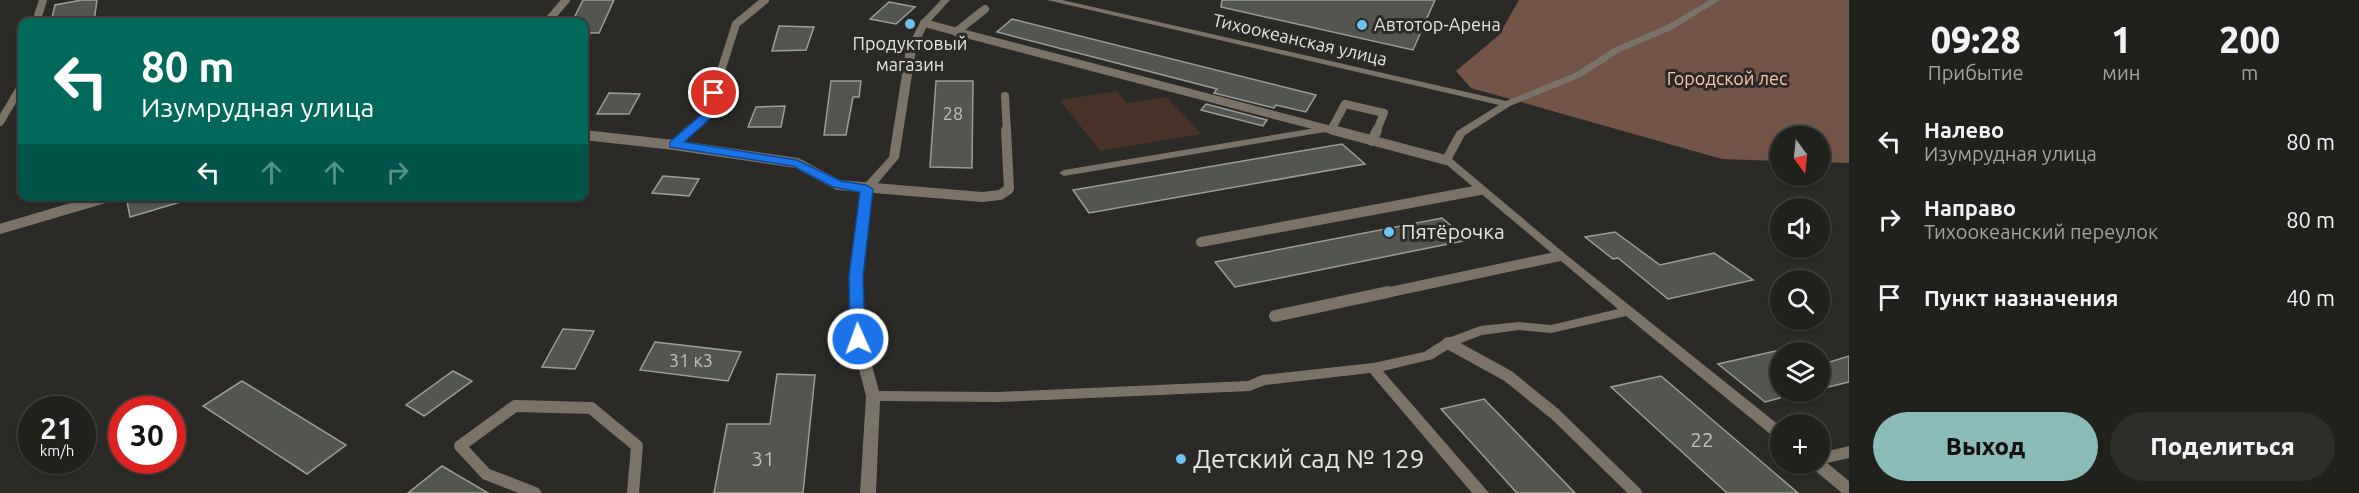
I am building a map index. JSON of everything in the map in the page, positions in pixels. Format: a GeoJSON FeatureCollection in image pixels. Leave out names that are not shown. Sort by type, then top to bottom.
{"type":"FeatureCollection","features":[{"type":"Feature","properties":{"kind":"street"},"geometry":{"type":"LineString","coordinates":[[868,493],[873,396],[858,339],[856,276],[866,189],[894,158],[911,49],[924,23],[946,0]]}},
{"type":"Feature","properties":{"kind":"street","name":"Тихоокеанская улица"},"geometry":{"type":"LineString","coordinates":[[1051,0],[1506,104]]}},
{"type":"Feature","properties":{"kind":"street"},"geometry":{"type":"LineString","coordinates":[[1716,0],[1670,27],[1617,50],[1578,75],[1506,104],[1461,133],[1446,160],[1560,256],[1630,310],[1770,426]]}},
{"type":"Feature","properties":{"kind":"street"},"geometry":{"type":"LineString","coordinates":[[1064,173],[1329,129]]}},
{"type":"Feature","properties":{"kind":"street"},"geometry":{"type":"LineString","coordinates":[[873,396],[998,397],[1250,386],[1262,380],[1373,368],[1428,356],[1448,342],[1480,331],[1519,326],[1551,328],[1630,310]]}},
{"type":"Feature","properties":{"kind":"street"},"geometry":{"type":"LineString","coordinates":[[1373,368],[1481,493]]}},
{"type":"Feature","properties":{"kind":"street"},"geometry":{"type":"LineString","coordinates":[[1830,457],[1849,452]]}},
{"type":"Feature","properties":{"kind":"street"},"geometry":{"type":"LineString","coordinates":[[1829,474],[1849,490]]}},
{"type":"Feature","properties":{"kind":"lane"},"geometry":{"type":"LineString","coordinates":[[37,18],[43,0]]}},
{"type":"Feature","properties":{"kind":"lane"},"geometry":{"type":"LineString","coordinates":[[551,18],[567,0]]}},
{"type":"Feature","properties":{"kind":"lane"},"geometry":{"type":"LineString","coordinates":[[674,144],[707,115],[736,24],[765,0]]}},
{"type":"Feature","properties":{"kind":"lane"},"geometry":{"type":"LineString","coordinates":[[956,32],[985,9]]}},
{"type":"Feature","properties":{"kind":"lane"},"geometry":{"type":"LineString","coordinates":[[924,23],[1446,160]]}},
{"type":"Feature","properties":{"kind":"lane"},"geometry":{"type":"LineString","coordinates":[[0,122],[18,91]]}},
{"type":"Feature","properties":{"kind":"lane"},"geometry":{"type":"LineString","coordinates":[[588,135],[674,144],[797,163],[838,185],[982,197],[1000,195],[1009,189],[1005,96]]}},
{"type":"Feature","properties":{"kind":"lane"},"geometry":{"type":"LineString","coordinates":[[1329,129],[1345,104],[1384,113],[1372,141]]}},
{"type":"Feature","properties":{"kind":"lane"},"geometry":{"type":"LineString","coordinates":[[1201,242],[1480,189]]}},
{"type":"Feature","properties":{"kind":"lane"},"geometry":{"type":"LineString","coordinates":[[0,229],[95,201]]}},
{"type":"Feature","properties":{"kind":"lane"},"geometry":{"type":"LineString","coordinates":[[1275,316],[1560,256]]}},
{"type":"Feature","properties":{"kind":"lane"},"geometry":{"type":"LineString","coordinates":[[1448,342],[1508,376],[1555,414],[1636,493]]}},
{"type":"Feature","properties":{"kind":"lane"},"geometry":{"type":"LineString","coordinates":[[535,493],[486,474],[460,446],[515,406],[591,408],[637,446],[633,493]]}},
{"type":"Feature","properties":{"kind":"shaded area"},"geometry":{"type":"Polygon","coordinates":[[[1117,91],[1127,103],[1166,97],[1202,134],[1100,151],[1060,100],[1117,91]]]}},
{"type":"Feature","properties":{"kind":"green space","name":"Городской лес"},"geometry":{"type":"Polygon","coordinates":[[[1519,0],[1849,0],[1849,163],[1830,162],[1830,126],[1770,126],[1770,161],[1722,159],[1471,88],[1456,71],[1499,35],[1519,0]]]}},
{"type":"Feature","properties":{"kind":"building"},"geometry":{"type":"Polygon","coordinates":[[[97,0],[95,18],[52,18],[55,5],[97,0]]]}},
{"type":"Feature","properties":{"kind":"building"},"geometry":{"type":"Polygon","coordinates":[[[583,0],[614,0],[599,33],[588,33],[588,18],[574,18],[583,0]]]}},
{"type":"Feature","properties":{"kind":"building","name":"Автотор-Арена"},"geometry":{"type":"Polygon","coordinates":[[[1222,0],[1435,0],[1413,50],[1221,7],[1222,0]]]}},
{"type":"Feature","properties":{"kind":"building"},"geometry":{"type":"Polygon","coordinates":[[[889,2],[915,7],[896,24],[870,19],[889,2]]]}},
{"type":"Feature","properties":{"kind":"building"},"geometry":{"type":"Polygon","coordinates":[[[1012,19],[1316,95],[1306,112],[1276,105],[1274,108],[1214,93],[1217,89],[997,32],[1012,19]]]}},
{"type":"Feature","properties":{"kind":"building"},"geometry":{"type":"Polygon","coordinates":[[[779,26],[814,27],[806,50],[772,51],[779,26]]]}},
{"type":"Feature","properties":{"kind":"building"},"geometry":{"type":"Polygon","coordinates":[[[831,81],[861,81],[859,97],[853,97],[846,135],[824,135],[831,81]]]}},
{"type":"Feature","properties":{"kind":"building"},"geometry":{"type":"Polygon","coordinates":[[[936,81],[973,81],[972,168],[930,167],[936,81]]]}},
{"type":"Feature","properties":{"kind":"building"},"geometry":{"type":"Polygon","coordinates":[[[609,93],[640,94],[629,114],[597,114],[609,93]]]}},
{"type":"Feature","properties":{"kind":"building"},"geometry":{"type":"Polygon","coordinates":[[[1206,104],[1267,120],[1263,126],[1201,110],[1206,104]]]}},
{"type":"Feature","properties":{"kind":"building"},"geometry":{"type":"Polygon","coordinates":[[[785,106],[781,127],[748,127],[756,107],[785,106]]]}},
{"type":"Feature","properties":{"kind":"building"},"geometry":{"type":"Polygon","coordinates":[[[1342,144],[1365,164],[1089,213],[1073,190],[1342,144]]]}},
{"type":"Feature","properties":{"kind":"building"},"geometry":{"type":"Polygon","coordinates":[[[663,176],[699,179],[689,196],[652,193],[663,176]]]}},
{"type":"Feature","properties":{"kind":"building"},"geometry":{"type":"Polygon","coordinates":[[[127,201],[184,201],[130,217],[127,201]]]}},
{"type":"Feature","properties":{"kind":"building"},"geometry":{"type":"Polygon","coordinates":[[[1442,218],[1468,240],[1235,287],[1215,262],[1442,218]]]}},
{"type":"Feature","properties":{"kind":"building"},"geometry":{"type":"Polygon","coordinates":[[[1615,232],[1660,265],[1714,253],[1753,280],[1668,299],[1618,258],[1613,259],[1585,237],[1615,232]]]}},
{"type":"Feature","properties":{"kind":"building"},"geometry":{"type":"Polygon","coordinates":[[[563,329],[594,331],[575,369],[542,367],[563,329]]]}},
{"type":"Feature","properties":{"kind":"building"},"geometry":{"type":"Polygon","coordinates":[[[655,342],[741,352],[728,381],[640,370],[655,342]]]}},
{"type":"Feature","properties":{"kind":"building"},"geometry":{"type":"Polygon","coordinates":[[[1770,352],[1770,401],[1765,402],[1718,364],[1770,352]]]}},
{"type":"Feature","properties":{"kind":"building"},"geometry":{"type":"Polygon","coordinates":[[[1849,356],[1849,382],[1830,387],[1830,362],[1849,356]]]}},
{"type":"Feature","properties":{"kind":"building"},"geometry":{"type":"Polygon","coordinates":[[[453,371],[472,381],[424,416],[406,405],[453,371]]]}},
{"type":"Feature","properties":{"kind":"building"},"geometry":{"type":"Polygon","coordinates":[[[777,374],[815,375],[803,493],[714,493],[727,424],[770,424],[777,374]]]}},
{"type":"Feature","properties":{"kind":"building"},"geometry":{"type":"Polygon","coordinates":[[[1661,376],[1770,469],[1770,474],[1776,474],[1798,493],[1727,493],[1611,387],[1661,376]]]}},
{"type":"Feature","properties":{"kind":"building"},"geometry":{"type":"Polygon","coordinates":[[[242,381],[346,445],[307,474],[203,406],[242,381]]]}},
{"type":"Feature","properties":{"kind":"building"},"geometry":{"type":"Polygon","coordinates":[[[1484,399],[1575,493],[1517,493],[1441,409],[1484,399]]]}},
{"type":"Feature","properties":{"kind":"building"},"geometry":{"type":"Polygon","coordinates":[[[442,466],[488,493],[408,493],[442,466]]]}},
{"type":"Feature","properties":{"kind":"place","name":"Продуктовый магазин"},"geometry":{"type":"Point","coordinates":[910,24]}},
{"type":"Feature","properties":{"kind":"place","name":"Автотор-Арена"},"geometry":{"type":"Point","coordinates":[1362,25]}},
{"type":"Feature","properties":{"kind":"place","name":"Пятёрочка"},"geometry":{"type":"Point","coordinates":[1389,232]}},
{"type":"Feature","properties":{"kind":"place","name":"Детский сад № 129"},"geometry":{"type":"Point","coordinates":[1181,459]}},
{"type":"Feature","properties":{"kind":"route"},"geometry":{"type":"LineString","coordinates":[[714,93],[707,115],[674,144],[797,163],[838,185],[866,189],[856,276],[858,339]]}}]}
